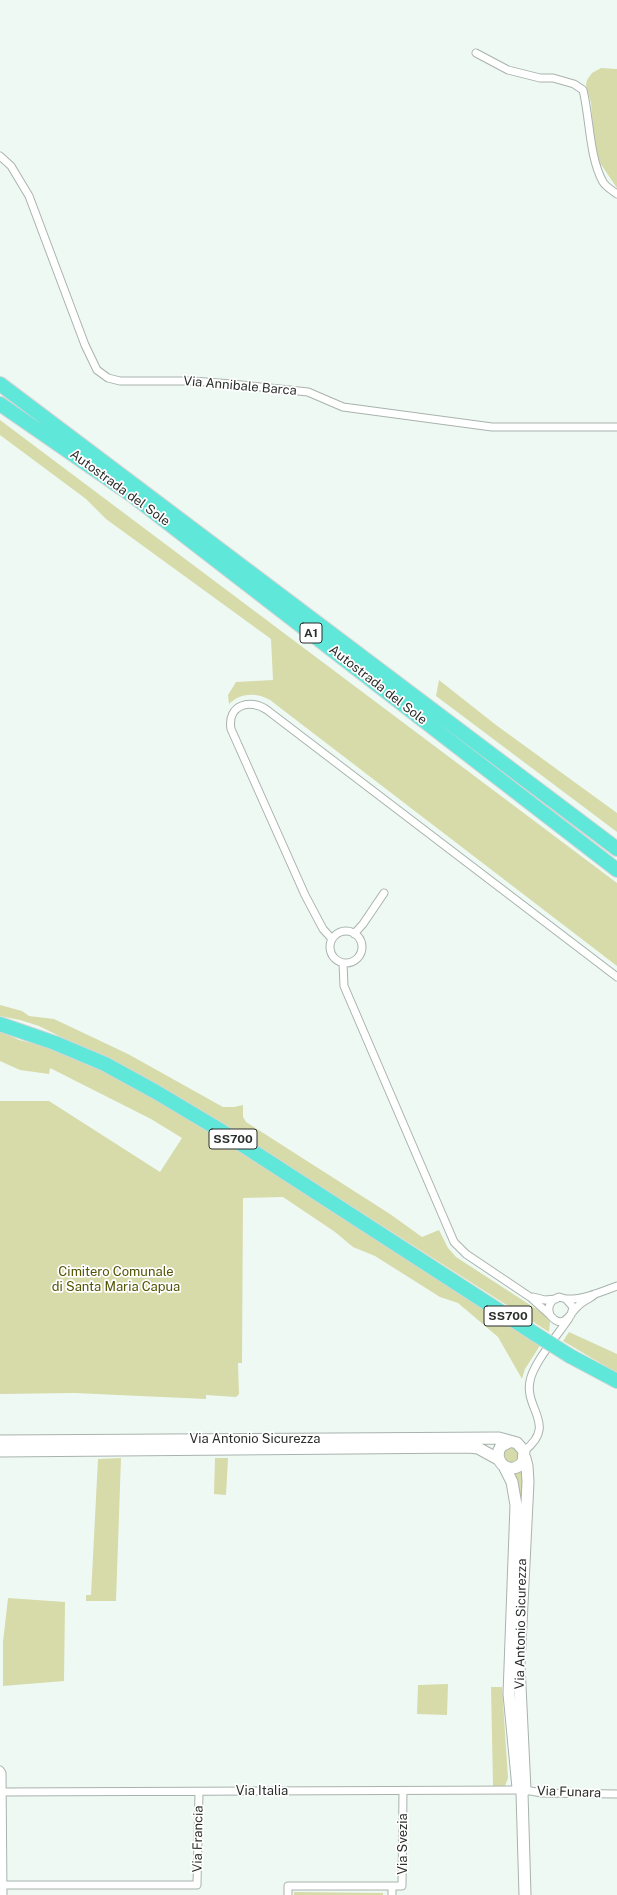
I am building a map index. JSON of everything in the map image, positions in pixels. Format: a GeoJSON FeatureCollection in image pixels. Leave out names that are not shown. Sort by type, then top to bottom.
{"type":"FeatureCollection","features":[{"type":"Feature","properties":{"kind":"highway","name":"Autostrada del Sole"},"geometry":{"type":"LineString","coordinates":[[0,384],[617,849]]}},
{"type":"Feature","properties":{"kind":"highway","name":"Autostrada del Sole"},"geometry":{"type":"LineString","coordinates":[[0,404],[133,496],[617,870]]}},
{"type":"Feature","properties":{"kind":"highway","name":"SS700"},"geometry":{"type":"LineString","coordinates":[[0,1024],[55,1042],[105,1064],[156,1092],[218,1129],[535,1334],[570,1356],[617,1382]]}},
{"type":"Feature","properties":{"kind":"street"},"geometry":{"type":"LineString","coordinates":[[476,53],[508,70],[540,78],[553,78],[574,84],[583,90],[587,104],[589,132],[595,158],[603,182],[617,194]]}},
{"type":"Feature","properties":{"kind":"street","name":"Via Annibale Barca"},"geometry":{"type":"LineString","coordinates":[[0,156],[11,166],[29,196],[85,345],[97,370],[108,378],[120,381],[193,381],[308,392],[343,407],[492,427],[617,427]]}},
{"type":"Feature","properties":{"kind":"street"},"geometry":{"type":"LineString","coordinates":[[332,939],[323,929],[305,895],[231,729],[233,714],[242,705],[255,704],[267,710],[617,977]]}},
{"type":"Feature","properties":{"kind":"street"},"geometry":{"type":"LineString","coordinates":[[354,934],[363,924],[384,893]]}},
{"type":"Feature","properties":{"kind":"street"},"geometry":{"type":"LineString","coordinates":[[344,931],[354,934],[361,942],[361,952],[353,961],[343,963],[338,961],[331,953],[330,948],[332,939],[340,932],[344,931]]}},
{"type":"Feature","properties":{"kind":"street"},"geometry":{"type":"LineString","coordinates":[[343,963],[344,986],[454,1242],[466,1254],[530,1297],[552,1317],[561,1321],[570,1317],[573,1307],[566,1298]]}},
{"type":"Feature","properties":{"kind":"street"},"geometry":{"type":"LineString","coordinates":[[530,1297],[545,1300],[556,1298],[573,1299],[595,1294],[617,1286]]}},
{"type":"Feature","properties":{"kind":"street"},"geometry":{"type":"LineString","coordinates":[[510,1442],[501,1446],[498,1454],[501,1462],[512,1469],[520,1466],[525,1455],[536,1441],[539,1429],[530,1391],[530,1380],[555,1338],[577,1307],[595,1294]]}},
{"type":"Feature","properties":{"kind":"street"},"geometry":{"type":"LineString","coordinates":[[555,1338],[549,1307],[556,1298]]}},
{"type":"Feature","properties":{"kind":"street","name":"Via Antonio Sicurezza"},"geometry":{"type":"LineString","coordinates":[[0,1441],[499,1438],[517,1443],[525,1455],[528,1482],[519,1672],[522,1791]]}},
{"type":"Feature","properties":{"kind":"street","name":"Via Antonio Sicurezza"},"geometry":{"type":"LineString","coordinates":[[0,1451],[468,1447],[478,1448],[501,1462],[512,1482],[516,1505],[509,1694],[522,1791]]}},
{"type":"Feature","properties":{"kind":"street"},"geometry":{"type":"LineString","coordinates":[[1,1771],[3,1895]]}},
{"type":"Feature","properties":{"kind":"street","name":"Via Svezia"},"geometry":{"type":"LineString","coordinates":[[392,1886],[402,1886],[403,1791]]}},
{"type":"Feature","properties":{"kind":"street"},"geometry":{"type":"LineString","coordinates":[[522,1791],[525,1895]]}},
{"type":"Feature","properties":{"kind":"street","name":"Via Italia"},"geometry":{"type":"LineString","coordinates":[[2,1792],[522,1791]]}},
{"type":"Feature","properties":{"kind":"street","name":"Via Funara"},"geometry":{"type":"LineString","coordinates":[[522,1791],[542,1793],[617,1794]]}},
{"type":"Feature","properties":{"kind":"street","name":"Via Francia"},"geometry":{"type":"LineString","coordinates":[[3,1885],[197,1885],[199,1792]]}},
{"type":"Feature","properties":{"kind":"street"},"geometry":{"type":"LineString","coordinates":[[288,1895],[288,1886],[392,1886],[392,1895]]}},
{"type":"Feature","properties":{"kind":"green space"},"geometry":{"type":"Polygon","coordinates":[[[601,68],[617,69],[617,188],[600,163],[594,140],[591,103],[586,85],[587,80],[592,73],[601,68]]]}},
{"type":"Feature","properties":{"kind":"green space"},"geometry":{"type":"Polygon","coordinates":[[[0,420],[617,883],[617,966],[270,700],[265,697],[248,695],[233,700],[229,704],[228,695],[236,682],[273,680],[271,639],[106,519],[86,499],[0,435],[0,420]]]}},
{"type":"Feature","properties":{"kind":"green space"},"geometry":{"type":"Polygon","coordinates":[[[439,680],[496,725],[617,813],[617,832],[436,696],[439,680]]]}},
{"type":"Feature","properties":{"kind":"green space"},"geometry":{"type":"Polygon","coordinates":[[[0,1005],[22,1011],[29,1016],[54,1019],[128,1054],[223,1107],[243,1105],[243,1117],[246,1122],[390,1214],[422,1237],[439,1230],[448,1248],[456,1257],[544,1314],[550,1322],[549,1332],[205,1113],[158,1085],[39,1026],[0,1016],[0,1005]]]}},
{"type":"Feature","properties":{"kind":"green space","name":"Cimitero Comunale di Santa Maria Capua"},"geometry":{"type":"Polygon","coordinates":[[[0,1031],[19,1040],[54,1048],[123,1080],[190,1118],[541,1344],[525,1369],[522,1379],[498,1337],[458,1303],[440,1297],[375,1256],[353,1247],[335,1232],[283,1197],[243,1198],[242,1363],[238,1363],[239,1394],[236,1397],[206,1395],[206,1399],[74,1393],[0,1394],[0,1101],[49,1101],[160,1172],[182,1138],[151,1119],[50,1068],[49,1074],[20,1070],[0,1061],[0,1031]]]}},
{"type":"Feature","properties":{"kind":"green space"},"geometry":{"type":"Polygon","coordinates":[[[569,1332],[617,1354],[617,1373],[563,1341],[569,1332]]]}},
{"type":"Feature","properties":{"kind":"green space"},"geometry":{"type":"Polygon","coordinates":[[[511,1446],[519,1450],[520,1459],[512,1464],[505,1461],[503,1453],[511,1446]]]}},
{"type":"Feature","properties":{"kind":"green space"},"geometry":{"type":"Polygon","coordinates":[[[121,1458],[116,1601],[86,1601],[86,1595],[91,1595],[98,1459],[121,1458]]]}},
{"type":"Feature","properties":{"kind":"green space"},"geometry":{"type":"Polygon","coordinates":[[[215,1458],[228,1458],[226,1495],[214,1494],[215,1458]]]}},
{"type":"Feature","properties":{"kind":"green space"},"geometry":{"type":"Polygon","coordinates":[[[524,1466],[521,1498],[513,1472],[524,1466]]]}},
{"type":"Feature","properties":{"kind":"green space"},"geometry":{"type":"Polygon","coordinates":[[[8,1598],[65,1602],[64,1681],[3,1686],[3,1642],[8,1598]]]}},
{"type":"Feature","properties":{"kind":"green space"},"geometry":{"type":"Polygon","coordinates":[[[448,1684],[447,1715],[417,1714],[418,1685],[448,1684]]]}},
{"type":"Feature","properties":{"kind":"green space"},"geometry":{"type":"Polygon","coordinates":[[[491,1687],[502,1687],[508,1778],[505,1786],[493,1786],[491,1687]]]}},
{"type":"Feature","properties":{"kind":"green space"},"geometry":{"type":"Polygon","coordinates":[[[294,1892],[383,1893],[383,1895],[294,1895],[294,1892]]]}}]}
